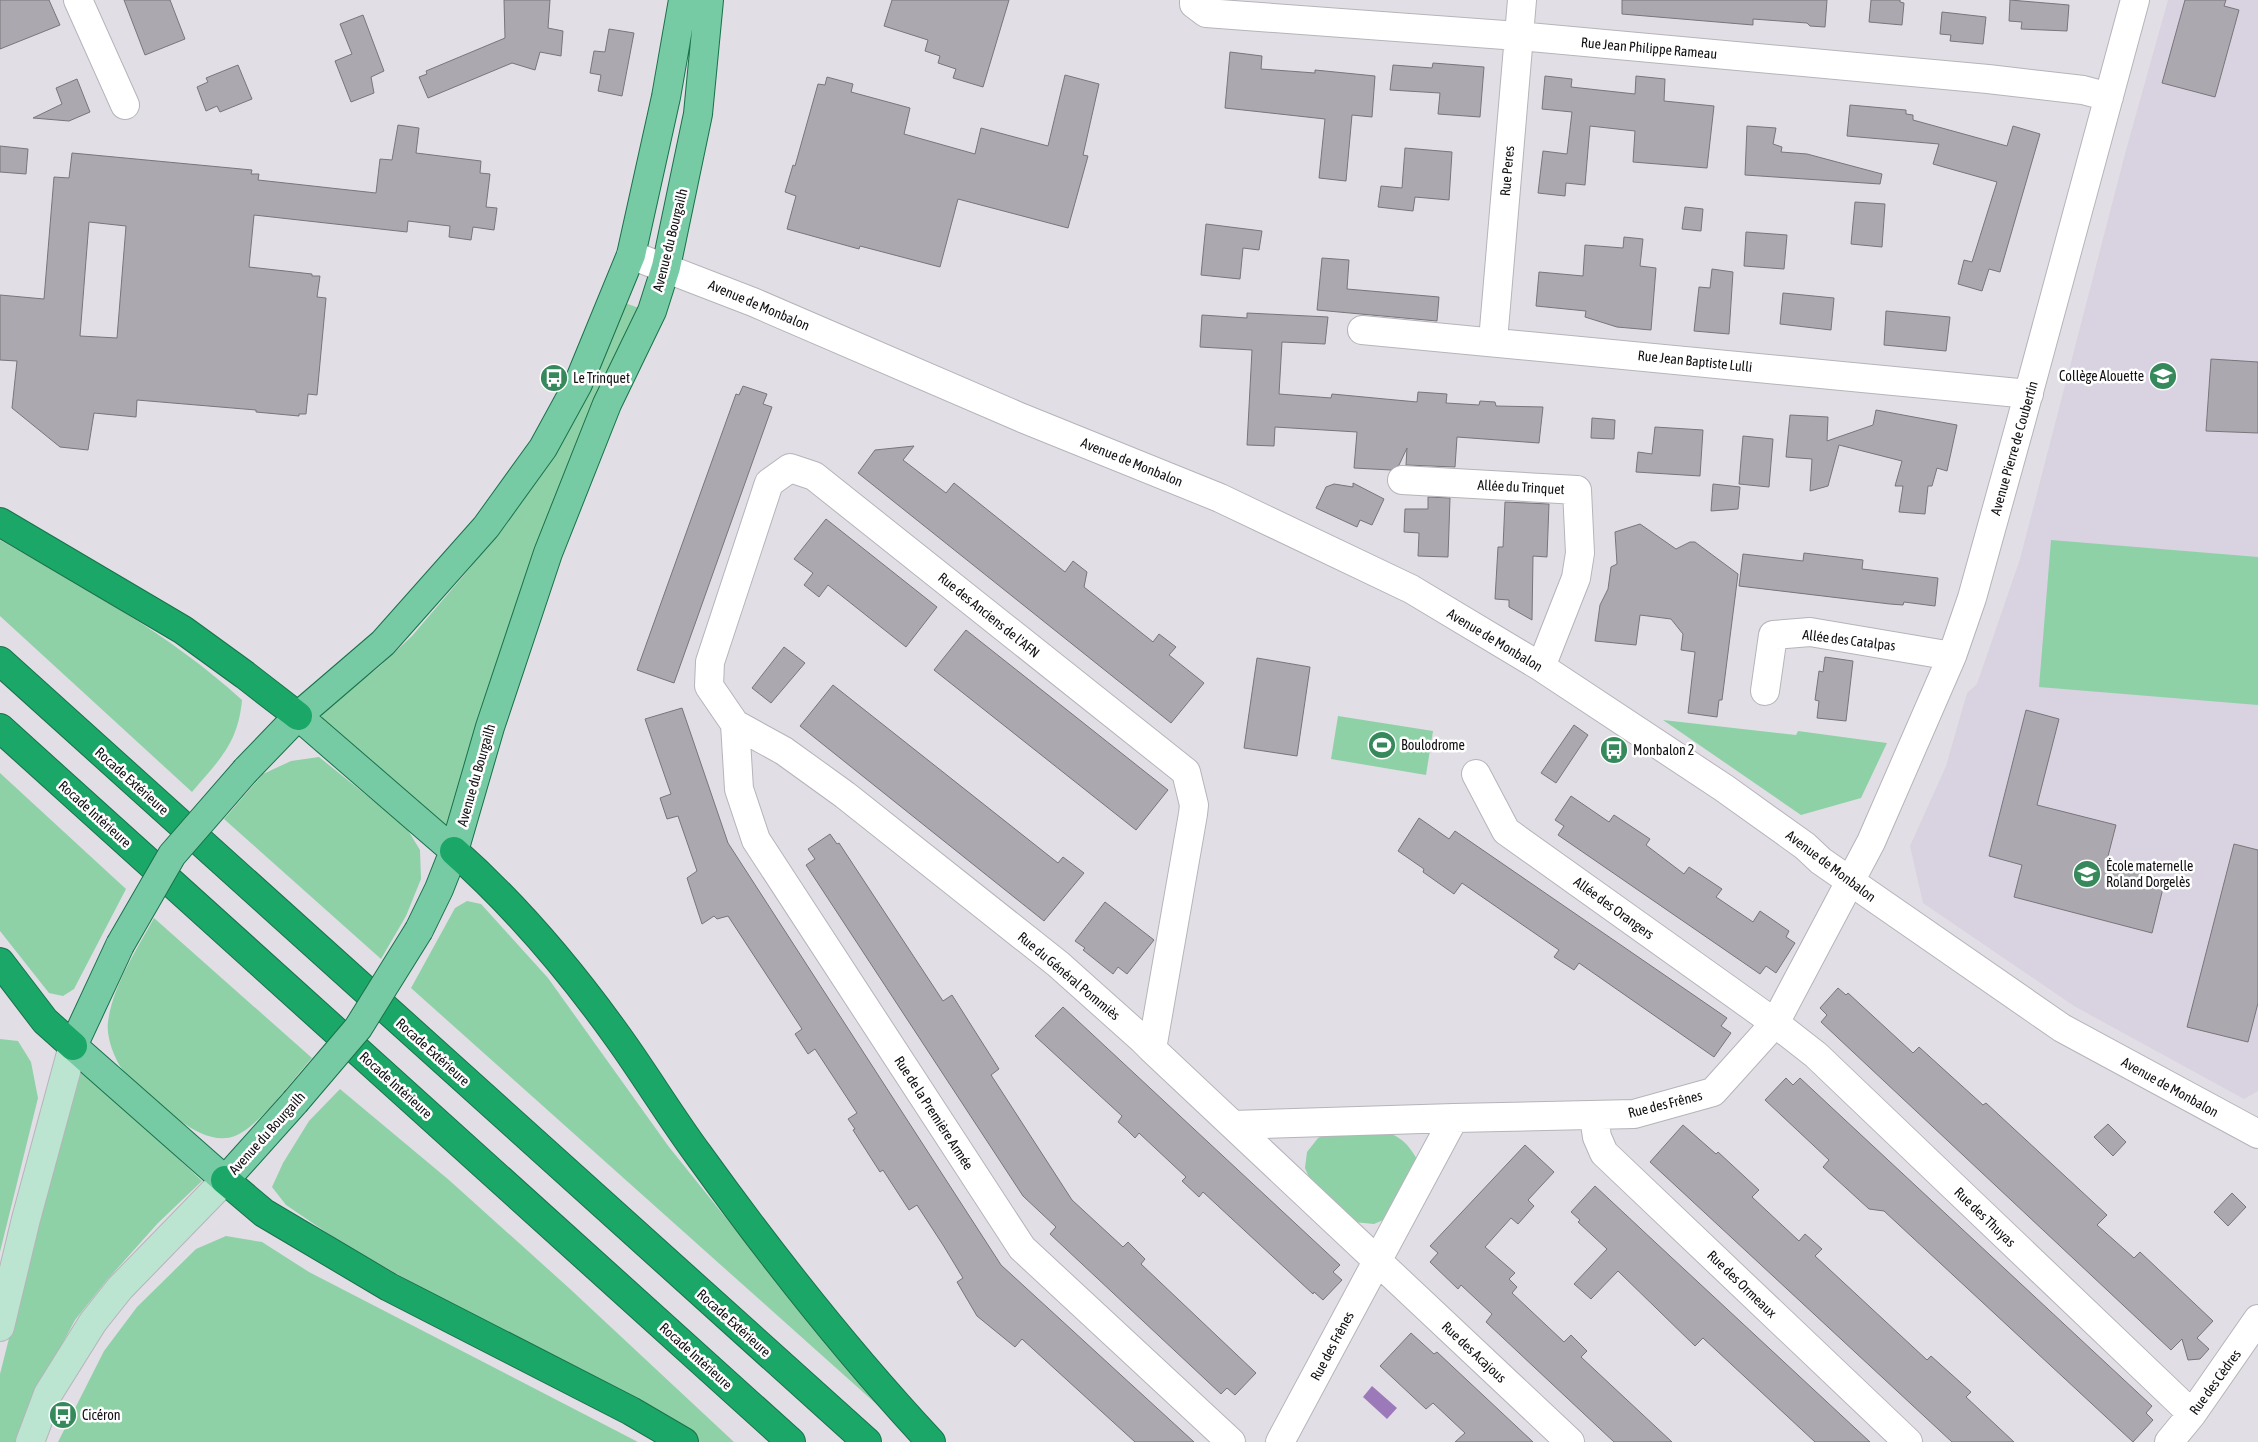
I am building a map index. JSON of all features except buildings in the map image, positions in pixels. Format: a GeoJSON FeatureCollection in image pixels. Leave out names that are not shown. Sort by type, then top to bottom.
{"type":"FeatureCollection","features":[{"type":"Feature","properties":{"kind":"highway"},"geometry":{"type":"LineString","coordinates":[[0,522],[183,630],[298,716]]}},
{"type":"Feature","properties":{"kind":"highway","name":"Rocade Extérieure"},"geometry":{"type":"LineString","coordinates":[[0,661],[867,1442]]}},
{"type":"Feature","properties":{"kind":"highway","name":"Rocade Intérieure"},"geometry":{"type":"LineString","coordinates":[[0,728],[791,1442]]}},
{"type":"Feature","properties":{"kind":"highway"},"geometry":{"type":"LineString","coordinates":[[454,851],[476,871],[553,952],[618,1037],[697,1154],[792,1280],[896,1404],[931,1442]]}},
{"type":"Feature","properties":{"kind":"highway"},"geometry":{"type":"LineString","coordinates":[[0,962],[46,1021],[73,1046]]}},
{"type":"Feature","properties":{"kind":"highway"},"geometry":{"type":"LineString","coordinates":[[225,1180],[264,1213],[390,1288],[631,1411],[684,1442]]}},
{"type":"Feature","properties":{"kind":"main road"},"geometry":{"type":"LineString","coordinates":[[0,1327],[26,1219],[73,1046],[120,945],[172,855],[246,770],[298,716],[383,643],[498,511],[543,448],[578,384],[631,255],[666,97],[682,0]]}},
{"type":"Feature","properties":{"kind":"main road","name":"Avenue du Bourgailh"},"geometry":{"type":"LineString","coordinates":[[30,1442],[48,1394],[93,1322],[120,1288],[225,1180],[358,1028],[419,930],[440,889],[454,851],[490,727],[548,554],[607,404],[652,311],[666,267],[675,234],[698,114],[709,0]]}},
{"type":"Feature","properties":{"kind":"main road"},"geometry":{"type":"LineString","coordinates":[[298,716],[454,851]]}},
{"type":"Feature","properties":{"kind":"main road"},"geometry":{"type":"LineString","coordinates":[[73,1046],[225,1180]]}},
{"type":"Feature","properties":{"kind":"street"},"geometry":{"type":"LineString","coordinates":[[78,0],[126,105]]}},
{"type":"Feature","properties":{"kind":"street","name":"Rue Jean Philippe Rameau"},"geometry":{"type":"LineString","coordinates":[[1194,0],[1194,4],[1206,13],[1518,36],[1988,79],[2083,90],[2109,97]]}},
{"type":"Feature","properties":{"kind":"street","name":"Rue Peres"},"geometry":{"type":"LineString","coordinates":[[1493,341],[1522,0]]}},
{"type":"Feature","properties":{"kind":"street","name":"Avenue Pierre de Coubertin"},"geometry":{"type":"LineString","coordinates":[[1851,882],[1871,842],[1952,656],[1972,598],[2135,0]]}},
{"type":"Feature","properties":{"kind":"street","name":"Avenue de Monbalon"},"geometry":{"type":"LineString","coordinates":[[631,255],[753,302],[1022,418],[1220,498],[1411,589],[1541,667],[1724,788],[1805,846],[1821,861],[2062,1028],[2258,1134]]}},
{"type":"Feature","properties":{"kind":"street","name":"Rue Jean Baptiste Lulli"},"geometry":{"type":"LineString","coordinates":[[1362,330],[1493,341],[2029,394]]}},
{"type":"Feature","properties":{"kind":"street","name":"Rue des Anciens de l'AFN"},"geometry":{"type":"LineString","coordinates":[[735,724],[709,686],[710,662],[769,484],[790,468],[814,476],[1186,772],[1194,805],[1193,814],[1152,1050]]}},
{"type":"Feature","properties":{"kind":"street","name":"Allée du Trinquet"},"geometry":{"type":"LineString","coordinates":[[1402,480],[1577,490],[1580,553],[1576,578],[1541,667]]}},
{"type":"Feature","properties":{"kind":"street","name":"Allée des Catalpas"},"geometry":{"type":"LineString","coordinates":[[1765,692],[1773,634],[1810,632],[1952,656]]}},
{"type":"Feature","properties":{"kind":"street","name":"Rue du Général Pommiès"},"geometry":{"type":"LineString","coordinates":[[735,724],[784,751],[845,795],[1058,964],[1377,1261]]}},
{"type":"Feature","properties":{"kind":"street","name":"Rue de la Première Armée"},"geometry":{"type":"LineString","coordinates":[[735,724],[738,788],[756,840],[1022,1248],[1231,1442]]}},
{"type":"Feature","properties":{"kind":"street","name":"Allée des Orangers"},"geometry":{"type":"LineString","coordinates":[[1476,774],[1506,831],[1775,1023]]}},
{"type":"Feature","properties":{"kind":"street","name":"Rue des Frênes"},"geometry":{"type":"LineString","coordinates":[[1233,1125],[1454,1118],[1594,1117],[1634,1114],[1713,1092],[1775,1023],[1851,882]]}},
{"type":"Feature","properties":{"kind":"street","name":"Rue des Thuyas"},"geometry":{"type":"LineString","coordinates":[[1775,1023],[1816,1055],[2192,1414]]}},
{"type":"Feature","properties":{"kind":"street","name":"Rue des Ormeaux"},"geometry":{"type":"LineString","coordinates":[[1594,1117],[1597,1137],[1604,1153],[1908,1442]]}},
{"type":"Feature","properties":{"kind":"street","name":"Rue des Frênes"},"geometry":{"type":"LineString","coordinates":[[1280,1442],[1454,1118]]}},
{"type":"Feature","properties":{"kind":"street","name":"Rue des Acajous"},"geometry":{"type":"LineString","coordinates":[[1377,1261],[1570,1442]]}},
{"type":"Feature","properties":{"kind":"street","name":"Rue des Cèdres"},"geometry":{"type":"LineString","coordinates":[[2169,1442],[2192,1414],[2258,1319]]}},
{"type":"Feature","properties":{"kind":"shaded area"},"geometry":{"type":"Polygon","coordinates":[[[2168,0],[2258,0],[2258,1091],[2244,1099],[2074,1006],[1923,903],[1910,846],[1946,766],[1967,693],[1977,684],[2020,559],[2125,154],[2168,0]]]}},
{"type":"Feature","properties":{"kind":"shaded area"},"geometry":{"type":"Polygon","coordinates":[[[1372,1386],[1397,1408],[1387,1419],[1363,1397],[1372,1386]]]}},
{"type":"Feature","properties":{"kind":"green space"},"geometry":{"type":"Polygon","coordinates":[[[625,303],[639,308],[448,827],[322,718],[322,712],[379,667],[412,636],[470,568],[515,508],[625,303]]]}},
{"type":"Feature","properties":{"kind":"green space"},"geometry":{"type":"Polygon","coordinates":[[[0,540],[126,613],[186,654],[242,700],[240,715],[232,740],[226,751],[192,792],[0,616],[0,540]]]}},
{"type":"Feature","properties":{"kind":"green space"},"geometry":{"type":"Polygon","coordinates":[[[2051,540],[2258,557],[2258,705],[2039,687],[2051,540]]]}},
{"type":"Feature","properties":{"kind":"green space","name":"Boulodrome"},"geometry":{"type":"Polygon","coordinates":[[[1338,716],[1433,731],[1426,775],[1331,759],[1338,716]]]}},
{"type":"Feature","properties":{"kind":"green space"},"geometry":{"type":"Polygon","coordinates":[[[1663,720],[1796,735],[1798,731],[1887,743],[1861,798],[1801,815],[1663,720]]]}},
{"type":"Feature","properties":{"kind":"green space"},"geometry":{"type":"Polygon","coordinates":[[[319,757],[406,827],[420,850],[421,879],[406,916],[381,959],[224,819],[263,774],[291,761],[319,757]]]}},
{"type":"Feature","properties":{"kind":"green space"},"geometry":{"type":"Polygon","coordinates":[[[0,773],[126,889],[74,989],[63,996],[49,993],[0,931],[0,773]]]}},
{"type":"Feature","properties":{"kind":"green space"},"geometry":{"type":"Polygon","coordinates":[[[467,901],[481,904],[548,978],[669,1147],[825,1338],[888,1404],[883,1410],[411,988],[455,908],[467,901]]]}},
{"type":"Feature","properties":{"kind":"green space"},"geometry":{"type":"Polygon","coordinates":[[[154,918],[312,1058],[255,1123],[235,1136],[223,1138],[210,1137],[198,1132],[174,1116],[122,1069],[109,1040],[108,1022],[115,995],[126,968],[154,918]]]}},
{"type":"Feature","properties":{"kind":"green space"},"geometry":{"type":"Polygon","coordinates":[[[0,1039],[18,1041],[31,1062],[38,1098],[0,1252],[0,1039]]]}},
{"type":"Feature","properties":{"kind":"green space"},"geometry":{"type":"Polygon","coordinates":[[[81,1070],[87,1072],[202,1181],[158,1223],[107,1280],[75,1320],[31,1402],[16,1442],[0,1442],[0,1374],[75,1076],[81,1070]]]}},
{"type":"Feature","properties":{"kind":"green space"},"geometry":{"type":"Polygon","coordinates":[[[340,1089],[449,1180],[569,1288],[734,1442],[699,1442],[614,1390],[454,1306],[342,1243],[286,1205],[272,1187],[283,1163],[309,1121],[340,1089]]]}},
{"type":"Feature","properties":{"kind":"green space"},"geometry":{"type":"Polygon","coordinates":[[[1384,1131],[1404,1142],[1418,1161],[1390,1217],[1374,1224],[1354,1222],[1311,1182],[1305,1168],[1307,1152],[1318,1138],[1327,1134],[1384,1131]]]}},
{"type":"Feature","properties":{"kind":"green space"},"geometry":{"type":"Polygon","coordinates":[[[226,1236],[262,1242],[309,1272],[638,1442],[58,1442],[104,1351],[137,1307],[196,1249],[226,1236]]]}},
{"type":"Feature","properties":{"kind":"place","name":"Collège Alouette"},"geometry":{"type":"Point","coordinates":[2163,376]}},
{"type":"Feature","properties":{"kind":"place","name":"Le Trinquet"},"geometry":{"type":"Point","coordinates":[554,378]}},
{"type":"Feature","properties":{"kind":"place","name":"Boulodrome"},"geometry":{"type":"Point","coordinates":[1382,745]}},
{"type":"Feature","properties":{"kind":"place","name":"Monbalon 2"},"geometry":{"type":"Point","coordinates":[1614,750]}},
{"type":"Feature","properties":{"kind":"place","name":"École maternelle Roland Dorgelès"},"geometry":{"type":"Point","coordinates":[2087,874]}},
{"type":"Feature","properties":{"kind":"place","name":"Cicéron"},"geometry":{"type":"Point","coordinates":[63,1415]}}]}
